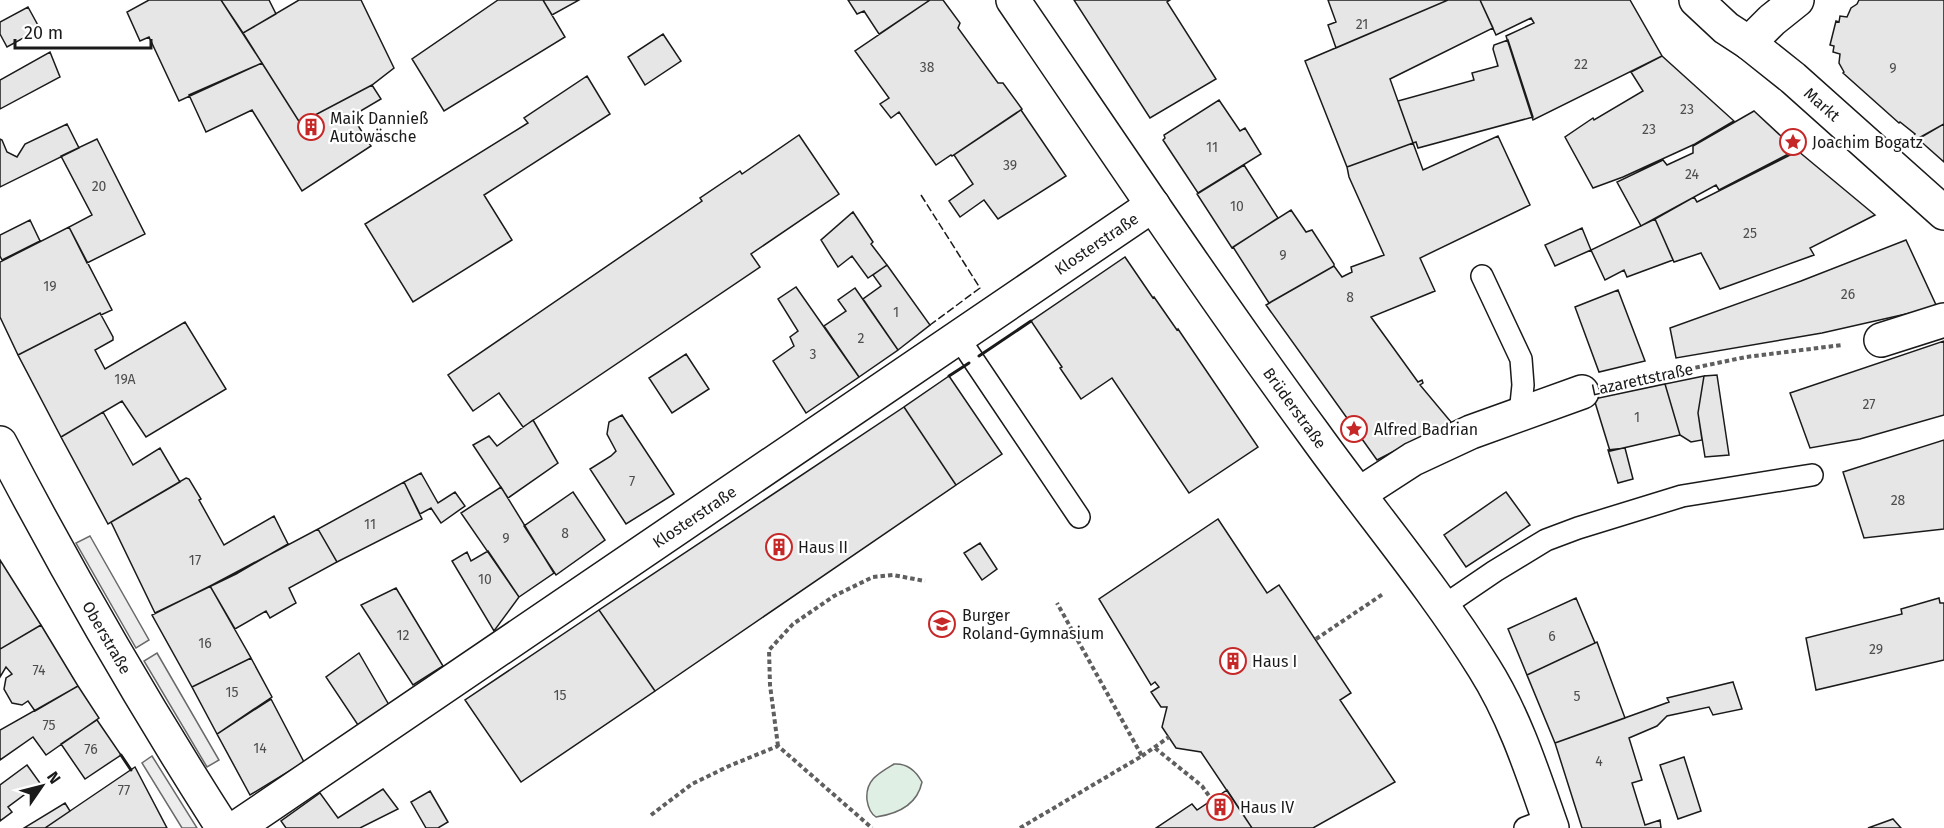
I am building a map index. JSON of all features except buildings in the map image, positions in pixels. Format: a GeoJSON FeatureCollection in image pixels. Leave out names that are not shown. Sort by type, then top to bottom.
{"type":"FeatureCollection","features":[{"type":"Feature","properties":{"kind":"street","name":"Brüderstraße"},"geometry":{"type":"LineString","coordinates":[[1013,0],[1314,435],[1416,571],[1485,669],[1513,722],[1542,825]]}},
{"type":"Feature","properties":{"kind":"street","name":"Markt"},"geometry":{"type":"LineString","coordinates":[[1696,0],[1726,28],[1793,78],[1944,213]]}},
{"type":"Feature","properties":{"kind":"street"},"geometry":{"type":"LineString","coordinates":[[1749,43],[1797,0]]}},
{"type":"Feature","properties":{"kind":"street","name":"Klosterstraße"},"geometry":{"type":"LineString","coordinates":[[236,828],[1153,204]]}},
{"type":"Feature","properties":{"kind":"street"},"geometry":{"type":"LineString","coordinates":[[1881,340],[1944,320]]}},
{"type":"Feature","properties":{"kind":"street","name":"Lazarettstraße"},"geometry":{"type":"LineString","coordinates":[[1359,494],[1413,459],[1471,432],[1582,392]]}},
{"type":"Feature","properties":{"kind":"street","name":"Oberstraße"},"geometry":{"type":"LineString","coordinates":[[0,443],[41,523],[114,652],[223,828]]}},
{"type":"Feature","properties":{"kind":"lane"},"geometry":{"type":"LineString","coordinates":[[1482,276],[1521,359],[1520,414]]}},
{"type":"Feature","properties":{"kind":"lane"},"geometry":{"type":"LineString","coordinates":[[958,337],[1079,517]]}},
{"type":"Feature","properties":{"kind":"lane"},"geometry":{"type":"LineString","coordinates":[[1442,607],[1546,540],[1578,528],[1682,496],[1812,475]]}},
{"type":"Feature","properties":{"kind":"path","name":"Lazarettstraße"},"geometry":{"type":"LineString","coordinates":[[1582,392],[1746,357],[1881,340]]}},
{"type":"Feature","properties":{"kind":"path"},"geometry":{"type":"LineString","coordinates":[[1316,639],[1416,571]]}},
{"type":"Feature","properties":{"kind":"path"},"geometry":{"type":"LineString","coordinates":[[872,828],[778,746],[768,650],[793,624],[834,596],[873,577],[893,576],[925,582]]}},
{"type":"Feature","properties":{"kind":"path"},"geometry":{"type":"LineString","coordinates":[[1057,603],[1142,756]]}},
{"type":"Feature","properties":{"kind":"path"},"geometry":{"type":"LineString","coordinates":[[1020,828],[1142,756],[1169,737]]}},
{"type":"Feature","properties":{"kind":"path"},"geometry":{"type":"LineString","coordinates":[[651,815],[692,784],[778,746]]}},
{"type":"Feature","properties":{"kind":"path"},"geometry":{"type":"LineString","coordinates":[[1155,748],[1202,786],[1212,800]]}},
{"type":"Feature","properties":{"kind":"green space"},"geometry":{"type":"Polygon","coordinates":[[[894,764],[907,766],[917,774],[922,782],[911,803],[891,814],[876,817],[868,805],[868,787],[878,774],[894,764]]]}},
{"type":"Feature","properties":{"kind":"shaded area"},"geometry":{"type":"Polygon","coordinates":[[[90,536],[149,640],[136,648],[76,543],[90,536]]]}},
{"type":"Feature","properties":{"kind":"shaded area"},"geometry":{"type":"Polygon","coordinates":[[[157,653],[219,760],[207,767],[144,661],[157,653]]]}},
{"type":"Feature","properties":{"kind":"shaded area"},"geometry":{"type":"Polygon","coordinates":[[[152,756],[197,828],[182,828],[142,763],[152,756]]]}},
{"type":"Feature","properties":{"kind":"fence"},"geometry":{"type":"LineString","coordinates":[[921,195],[980,288],[930,325]]}},
{"type":"Feature","properties":{"kind":"wall"},"geometry":{"type":"LineString","coordinates":[[979,356],[1031,321]]}},
{"type":"Feature","properties":{"kind":"wall"},"geometry":{"type":"LineString","coordinates":[[949,376],[969,363]]}},
{"type":"Feature","properties":{"kind":"wall"},"geometry":{"type":"LineString","coordinates":[[121,755],[131,770]]}},
{"type":"Feature","properties":{"kind":"place","name":"Maik Dannieß Autowäsche"},"geometry":{"type":"Point","coordinates":[311,127]}},
{"type":"Feature","properties":{"kind":"place","name":"Joachim Bogatz"},"geometry":{"type":"Point","coordinates":[1793,142]}},
{"type":"Feature","properties":{"kind":"place","name":"Alfred Badrian"},"geometry":{"type":"Point","coordinates":[1354,429]}},
{"type":"Feature","properties":{"kind":"place","name":"Haus II"},"geometry":{"type":"Point","coordinates":[779,547]}},
{"type":"Feature","properties":{"kind":"place","name":"Burger Roland-Gymnasium"},"geometry":{"type":"Point","coordinates":[942,624]}},
{"type":"Feature","properties":{"kind":"place","name":"Haus I"},"geometry":{"type":"Point","coordinates":[1233,661]}},
{"type":"Feature","properties":{"kind":"place","name":"Haus IV"},"geometry":{"type":"Point","coordinates":[1220,807]}}]}
